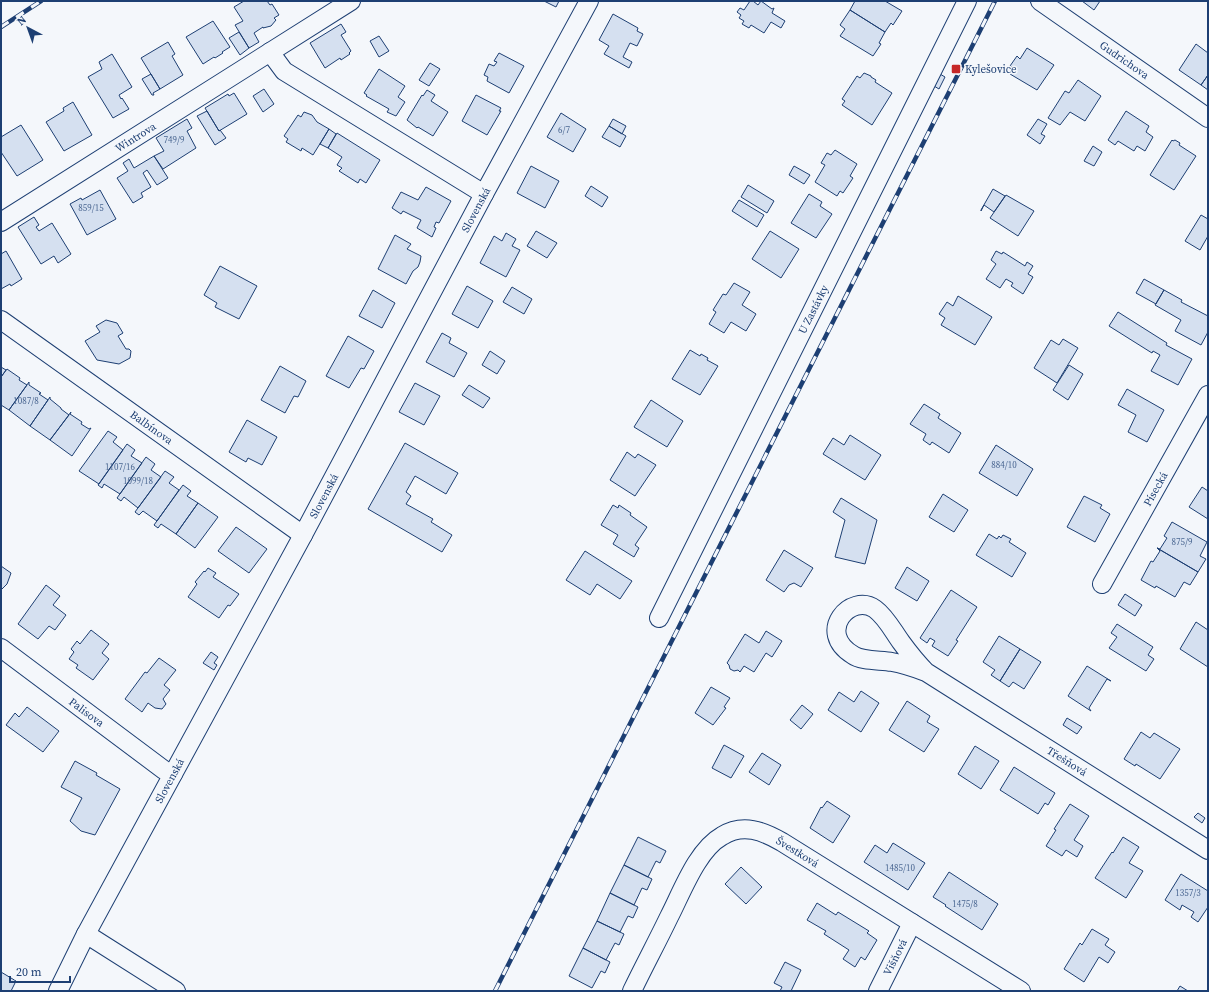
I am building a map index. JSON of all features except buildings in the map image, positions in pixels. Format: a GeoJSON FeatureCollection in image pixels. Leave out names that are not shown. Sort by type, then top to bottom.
{"type":"FeatureCollection","features":[{"type":"Feature","properties":{"kind":"street","name":"Wintrova"},"geometry":{"type":"LineString","coordinates":[[1,222],[351,1]]}},
{"type":"Feature","properties":{"kind":"street","name":"Slovenská"},"geometry":{"type":"LineString","coordinates":[[58,991],[86,934],[303,535],[484,194],[589,1]]}},
{"type":"Feature","properties":{"kind":"street","name":"U Zastávky"},"geometry":{"type":"LineString","coordinates":[[658,618],[967,1]]}},
{"type":"Feature","properties":{"kind":"street","name":"Gudrichova"},"geometry":{"type":"LineString","coordinates":[[1040,1],[1208,118]]}},
{"type":"Feature","properties":{"kind":"street"},"geometry":{"type":"LineString","coordinates":[[270,52],[284,71],[484,194]]}},
{"type":"Feature","properties":{"kind":"street","name":"Balbínova"},"geometry":{"type":"LineString","coordinates":[[1,320],[303,535]]}},
{"type":"Feature","properties":{"kind":"street","name":"Písecká"},"geometry":{"type":"LineString","coordinates":[[1102,584],[1208,395]]}},
{"type":"Feature","properties":{"kind":"street","name":"Třešňová"},"geometry":{"type":"LineString","coordinates":[[926,672],[913,658],[883,617],[875,609],[860,605],[851,607],[838,621],[836,631],[838,640],[842,647],[855,657],[891,662],[926,672],[1208,850]]}},
{"type":"Feature","properties":{"kind":"street","name":"Palisova"},"geometry":{"type":"LineString","coordinates":[[1,648],[164,770],[173,774]]}},
{"type":"Feature","properties":{"kind":"street","name":"Švestková"},"geometry":{"type":"LineString","coordinates":[[632,991],[696,864],[713,842],[721,836],[738,830],[752,829],[770,835],[1021,991]]}},
{"type":"Feature","properties":{"kind":"street","name":"Višňová"},"geometry":{"type":"LineString","coordinates":[[878,991],[912,923]]}},
{"type":"Feature","properties":{"kind":"street"},"geometry":{"type":"LineString","coordinates":[[86,934],[176,991]]}},
{"type":"Feature","properties":{"kind":"railway"},"geometry":{"type":"LineString","coordinates":[[1,27],[41,1]]}},
{"type":"Feature","properties":{"kind":"railway"},"geometry":{"type":"LineString","coordinates":[[495,991],[995,1]]}},
{"type":"Feature","properties":{"kind":"place","name":"Kylešovice"},"geometry":{"type":"Point","coordinates":[956,69]}}]}
